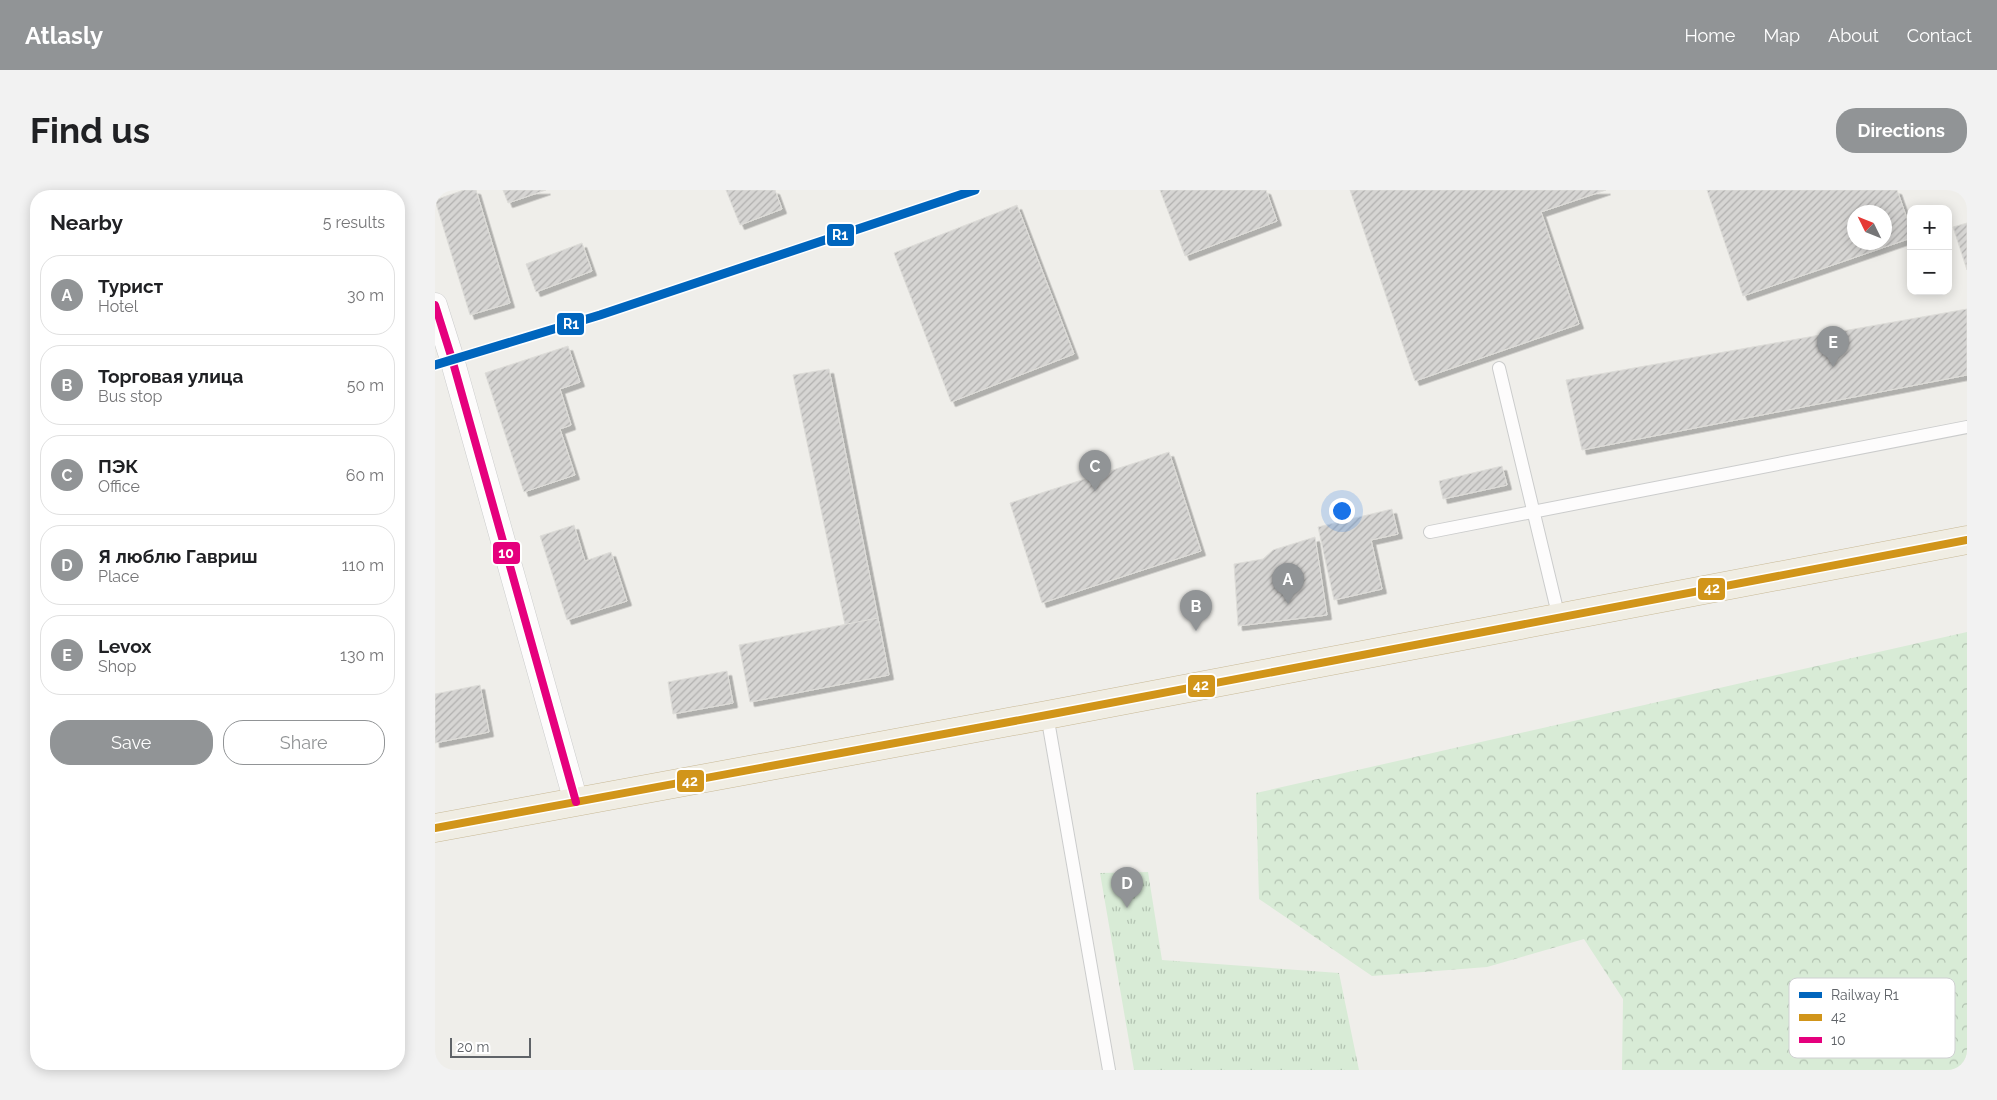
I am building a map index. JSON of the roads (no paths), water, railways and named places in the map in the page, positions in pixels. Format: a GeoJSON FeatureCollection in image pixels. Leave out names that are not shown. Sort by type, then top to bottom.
{"type":"FeatureCollection","features":[{"type":"Feature","properties":{"kind":"highway"},"geometry":{"type":"LineString","coordinates":[[435,828],[1047,715],[1967,540]]}},
{"type":"Feature","properties":{"kind":"street"},"geometry":{"type":"LineString","coordinates":[[435,305],[452,359],[576,802]]}},
{"type":"Feature","properties":{"kind":"lane"},"geometry":{"type":"LineString","coordinates":[[1499,368],[1559,618]]}},
{"type":"Feature","properties":{"kind":"lane"},"geometry":{"type":"LineString","coordinates":[[1430,532],[1967,427]]}},
{"type":"Feature","properties":{"kind":"lane"},"geometry":{"type":"LineString","coordinates":[[1047,715],[1109,1070]]}},
{"type":"Feature","properties":{"kind":"rail line","name":"R1"},"geometry":{"type":"LineString","coordinates":[[435,365],[600,315],[975,190]]}},
{"type":"Feature","properties":{"kind":"place","name":"Levox"},"geometry":{"type":"Point","coordinates":[1833,367]}},
{"type":"Feature","properties":{"kind":"place","name":"ПЭК"},"geometry":{"type":"Point","coordinates":[1095,491]}},
{"type":"Feature","properties":{"kind":"place","name":"Турист"},"geometry":{"type":"Point","coordinates":[1288,604]}},
{"type":"Feature","properties":{"kind":"place","name":"Торговая улица"},"geometry":{"type":"Point","coordinates":[1196,631]}},
{"type":"Feature","properties":{"kind":"place","name":"Я люблю Гавриш"},"geometry":{"type":"Point","coordinates":[1127,908]}}]}
